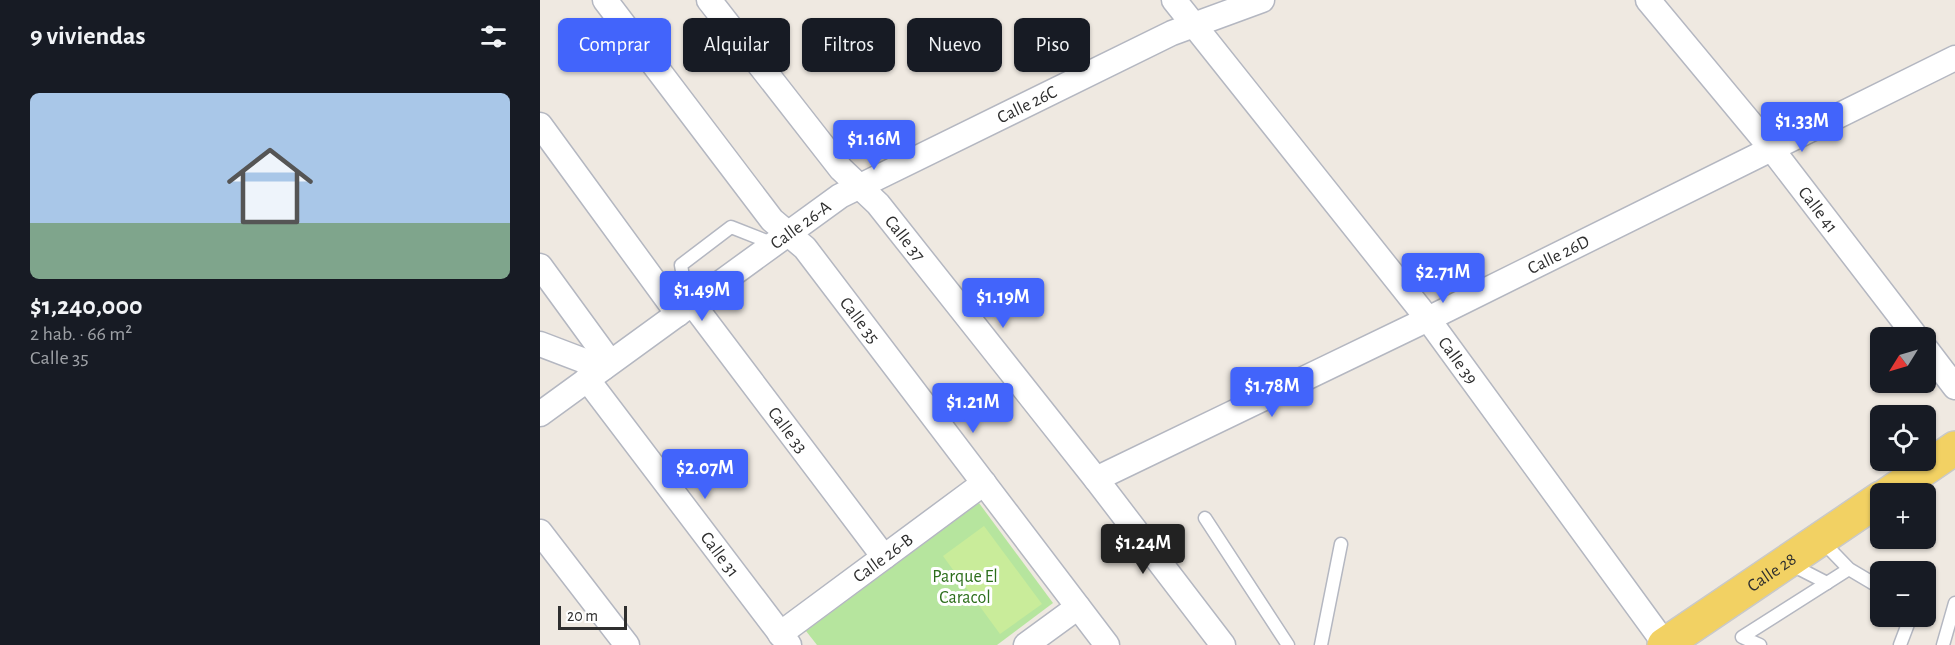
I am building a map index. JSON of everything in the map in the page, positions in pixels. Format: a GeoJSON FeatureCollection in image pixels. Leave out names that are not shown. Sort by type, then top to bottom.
{"type":"FeatureCollection","features":[{"type":"Feature","properties":{"kind":"main road"},"geometry":{"type":"LineString","coordinates":[[1904,483],[1955,448]]}},
{"type":"Feature","properties":{"kind":"main road","name":"Calle 28"},"geometry":{"type":"LineString","coordinates":[[1665,644],[1870,506]]}},
{"type":"Feature","properties":{"kind":"street","name":"Calle 35"},"geometry":{"type":"LineString","coordinates":[[605,0],[778,233],[805,248],[1107,645]]}},
{"type":"Feature","properties":{"kind":"street","name":"Calle 37"},"geometry":{"type":"LineString","coordinates":[[708,0],[841,169],[878,204],[1096,479],[1223,645]]}},
{"type":"Feature","properties":{"kind":"street","name":"Calle 39"},"geometry":{"type":"LineString","coordinates":[[1174,0],[1428,319],[1665,644]]}},
{"type":"Feature","properties":{"kind":"street","name":"Calle 26C"},"geometry":{"type":"LineString","coordinates":[[860,187],[1172,33],[1262,0]]}},
{"type":"Feature","properties":{"kind":"street","name":"Calle 41"},"geometry":{"type":"LineString","coordinates":[[1648,0],[1771,148],[1909,327]]}},
{"type":"Feature","properties":{"kind":"street","name":"Calle 26D"},"geometry":{"type":"LineString","coordinates":[[1096,479],[1428,319],[1955,58]]}},
{"type":"Feature","properties":{"kind":"street","name":"Calle 33"},"geometry":{"type":"LineString","coordinates":[[540,125],[884,557]]}},
{"type":"Feature","properties":{"kind":"street","name":"Calle 26-A"},"geometry":{"type":"LineString","coordinates":[[540,414],[686,308],[778,233],[840,196],[860,187]]}},
{"type":"Feature","properties":{"kind":"street","name":"Calle 31"},"geometry":{"type":"LineString","coordinates":[[540,267],[600,370],[785,639]]}},
{"type":"Feature","properties":{"kind":"street"},"geometry":{"type":"LineString","coordinates":[[540,344],[600,370]]}},
{"type":"Feature","properties":{"kind":"street"},"geometry":{"type":"LineString","coordinates":[[1936,362],[1955,387]]}},
{"type":"Feature","properties":{"kind":"street","name":"Calle 26-B"},"geometry":{"type":"LineString","coordinates":[[785,639],[884,557],[984,483]]}},
{"type":"Feature","properties":{"kind":"street"},"geometry":{"type":"LineString","coordinates":[[540,532],[627,645]]}},
{"type":"Feature","properties":{"kind":"street"},"geometry":{"type":"LineString","coordinates":[[1026,645],[1078,607]]}},
{"type":"Feature","properties":{"kind":"lane"},"geometry":{"type":"LineString","coordinates":[[686,308],[681,265],[731,227],[778,233]]}},
{"type":"Feature","properties":{"kind":"lane"},"geometry":{"type":"LineString","coordinates":[[1205,518],[1288,645]]}},
{"type":"Feature","properties":{"kind":"lane"},"geometry":{"type":"LineString","coordinates":[[1821,539],[1849,569],[1870,581]]}},
{"type":"Feature","properties":{"kind":"lane"},"geometry":{"type":"LineString","coordinates":[[1321,645],[1341,544]]}},
{"type":"Feature","properties":{"kind":"lane"},"geometry":{"type":"LineString","coordinates":[[1786,562],[1827,583]]}},
{"type":"Feature","properties":{"kind":"lane"},"geometry":{"type":"LineString","coordinates":[[1760,645],[1742,637],[1849,569]]}},
{"type":"Feature","properties":{"kind":"lane"},"geometry":{"type":"LineString","coordinates":[[1943,645],[1955,603]]}},
{"type":"Feature","properties":{"kind":"lane"},"geometry":{"type":"LineString","coordinates":[[1900,645],[1907,627]]}},
{"type":"Feature","properties":{"kind":"lane"},"geometry":{"type":"LineString","coordinates":[[1947,645],[1955,644]]}},
{"type":"Feature","properties":{"kind":"green space","name":"Parque El Caracol"},"geometry":{"type":"Polygon","coordinates":[[[979,503],[1053,603],[997,645],[817,645],[806,631],[979,503]]]}},
{"type":"Feature","properties":{"kind":"green space"},"geometry":{"type":"Polygon","coordinates":[[[984,526],[1042,604],[1000,634],[943,556],[984,526]]]}}]}
